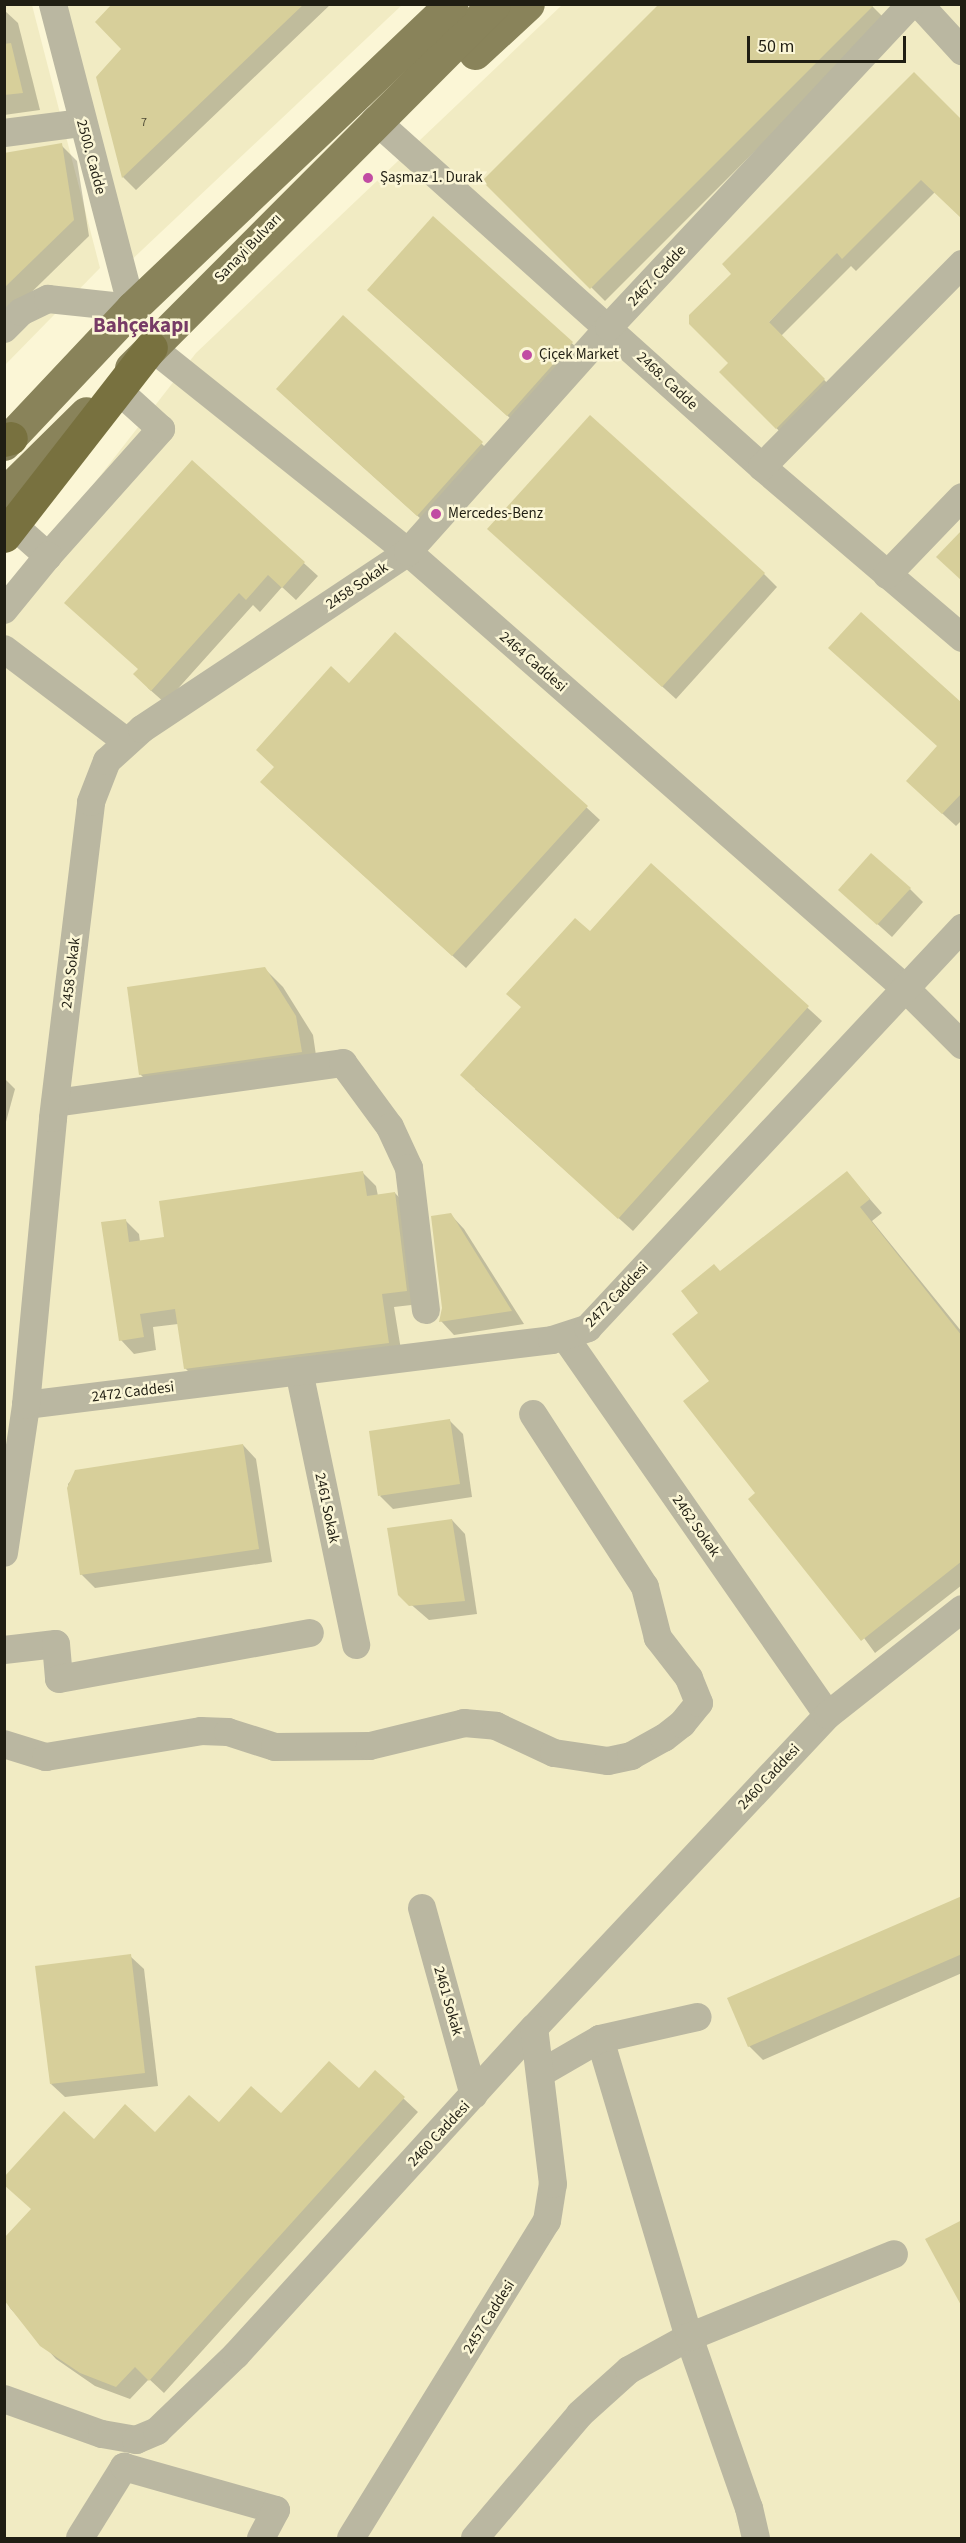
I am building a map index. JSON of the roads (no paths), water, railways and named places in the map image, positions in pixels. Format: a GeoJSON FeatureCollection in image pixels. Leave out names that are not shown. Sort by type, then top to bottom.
{"type":"FeatureCollection","features":[{"type":"Feature","properties":{"kind":"highway"},"geometry":{"type":"LineString","coordinates":[[7,519],[118,390],[151,348]]}},
{"type":"Feature","properties":{"kind":"main road"},"geometry":{"type":"LineString","coordinates":[[360,88],[428,4]]}},
{"type":"Feature","properties":{"kind":"main road"},"geometry":{"type":"LineString","coordinates":[[7,441],[132,308],[360,88],[451,4]]}},
{"type":"Feature","properties":{"kind":"main road","name":"Sanayi Bulvarı"},"geometry":{"type":"LineString","coordinates":[[7,519],[151,348],[375,120],[494,4]]}},
{"type":"Feature","properties":{"kind":"main road"},"geometry":{"type":"LineString","coordinates":[[375,120],[424,98],[528,4]]}},
{"type":"Feature","properties":{"kind":"street","name":"2500. Cadde"},"geometry":{"type":"LineString","coordinates":[[53,4],[82,123],[132,308]]}},
{"type":"Feature","properties":{"kind":"street","name":"2467. Cadde"},"geometry":{"type":"LineString","coordinates":[[408,552],[609,327],[911,4]]}},
{"type":"Feature","properties":{"kind":"street"},"geometry":{"type":"LineString","coordinates":[[919,4],[962,51]]}},
{"type":"Feature","properties":{"kind":"street","name":"2468. Cadde"},"geometry":{"type":"LineString","coordinates":[[375,120],[609,327],[762,467],[962,639]]}},
{"type":"Feature","properties":{"kind":"street"},"geometry":{"type":"LineString","coordinates":[[4,133],[82,123]]}},
{"type":"Feature","properties":{"kind":"street"},"geometry":{"type":"LineString","coordinates":[[762,467],[962,264]]}},
{"type":"Feature","properties":{"kind":"street"},"geometry":{"type":"LineString","coordinates":[[4,329],[21,312],[48,299],[132,308]]}},
{"type":"Feature","properties":{"kind":"street","name":"2464 Caddesi"},"geometry":{"type":"LineString","coordinates":[[151,348],[408,552],[905,988],[962,1045]]}},
{"type":"Feature","properties":{"kind":"street"},"geometry":{"type":"LineString","coordinates":[[4,610],[48,556],[161,429],[118,390]]}},
{"type":"Feature","properties":{"kind":"street"},"geometry":{"type":"LineString","coordinates":[[887,575],[962,497]]}},
{"type":"Feature","properties":{"kind":"street"},"geometry":{"type":"LineString","coordinates":[[7,519],[48,556]]}},
{"type":"Feature","properties":{"kind":"street","name":"2458 Sokak"},"geometry":{"type":"LineString","coordinates":[[4,1553],[26,1405],[55,1103],[91,802],[107,761],[127,742],[408,552]]}},
{"type":"Feature","properties":{"kind":"street"},"geometry":{"type":"LineString","coordinates":[[4,649],[127,742]]}},
{"type":"Feature","properties":{"kind":"street","name":"2472 Caddesi"},"geometry":{"type":"LineString","coordinates":[[26,1405],[565,1337],[588,1328],[962,928]]}},
{"type":"Feature","properties":{"kind":"street"},"geometry":{"type":"LineString","coordinates":[[55,1103],[343,1063],[390,1127],[409,1168],[426,1310]]}},
{"type":"Feature","properties":{"kind":"street","name":"2462 Sokak"},"geometry":{"type":"LineString","coordinates":[[565,1337],[828,1715]]}},
{"type":"Feature","properties":{"kind":"street","name":"2461 Sokak"},"geometry":{"type":"LineString","coordinates":[[299,1371],[356,1645]]}},
{"type":"Feature","properties":{"kind":"street"},"geometry":{"type":"LineString","coordinates":[[4,1744],[46,1757],[201,1731],[228,1732],[275,1747],[370,1746],[464,1723],[496,1726],[554,1753],[608,1761],[632,1756],[664,1738],[682,1725],[699,1703],[689,1678],[658,1638],[645,1587],[533,1414]]}},
{"type":"Feature","properties":{"kind":"street","name":"2460 Caddesi"},"geometry":{"type":"LineString","coordinates":[[4,2399],[102,2434],[136,2440],[157,2431],[236,2355],[534,2028],[828,1715],[962,1609]]}},
{"type":"Feature","properties":{"kind":"street"},"geometry":{"type":"LineString","coordinates":[[4,1650],[56,1644],[60,1679],[310,1633]]}},
{"type":"Feature","properties":{"kind":"street","name":"2461 Sokak"},"geometry":{"type":"LineString","coordinates":[[422,1908],[474,2095]]}},
{"type":"Feature","properties":{"kind":"street"},"geometry":{"type":"LineString","coordinates":[[541,2073],[600,2039],[698,2017]]}},
{"type":"Feature","properties":{"kind":"street","name":"2457 Caddesi"},"geometry":{"type":"LineString","coordinates":[[351,2538],[547,2221],[553,2184],[534,2028]]}},
{"type":"Feature","properties":{"kind":"street"},"geometry":{"type":"LineString","coordinates":[[600,2039],[689,2337],[749,2508],[756,2538]]}},
{"type":"Feature","properties":{"kind":"street"},"geometry":{"type":"LineString","coordinates":[[475,2538],[580,2415],[629,2370],[689,2337],[894,2254]]}},
{"type":"Feature","properties":{"kind":"street"},"geometry":{"type":"LineString","coordinates":[[80,2538],[124,2467],[276,2510],[261,2538]]}},
{"type":"Feature","properties":{"kind":"place","name":"Şaşmaz 1. Durak"},"geometry":{"type":"Point","coordinates":[368,178]}},
{"type":"Feature","properties":{"kind":"place","name":"Çiçek Market"},"geometry":{"type":"Point","coordinates":[527,355]}},
{"type":"Feature","properties":{"kind":"place","name":"Mercedes-Benz"},"geometry":{"type":"Point","coordinates":[436,514]}},
{"type":"Feature","properties":{"kind":"district","name":"Bahçekapı"},"geometry":{"type":"Point","coordinates":[141,325]}}]}
